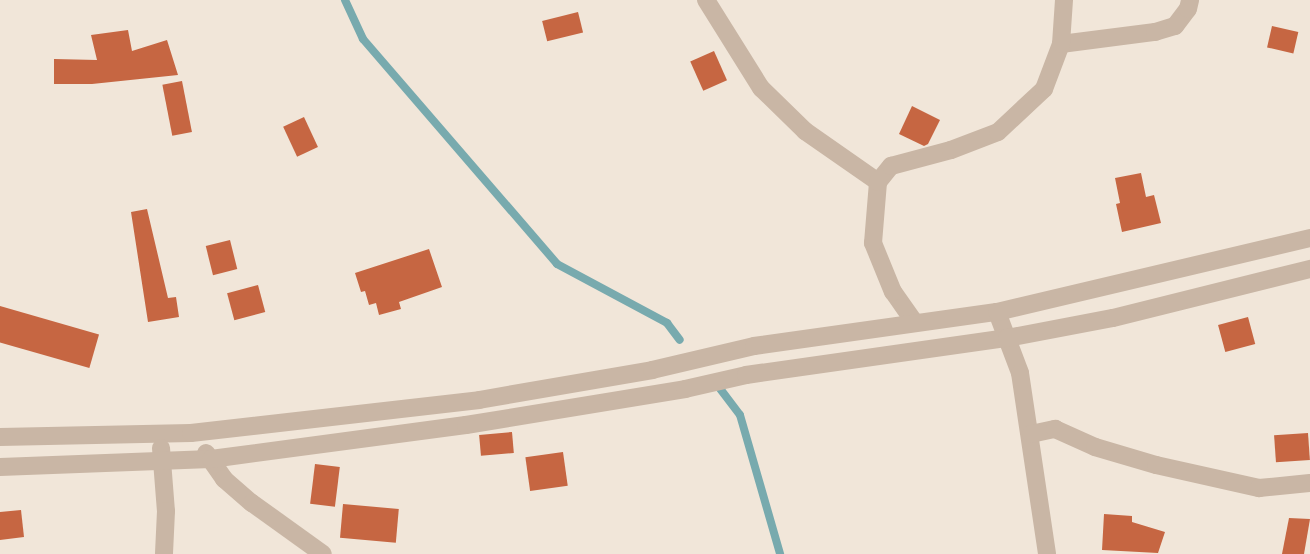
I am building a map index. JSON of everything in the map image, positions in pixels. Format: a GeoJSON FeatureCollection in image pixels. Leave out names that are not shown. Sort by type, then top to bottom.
{"type":"FeatureCollection","features":[{"type":"Feature","properties":{"kind":"street"},"geometry":{"type":"LineString","coordinates":[[706,0],[761,88],[805,131],[878,182]]}},
{"type":"Feature","properties":{"kind":"street"},"geometry":{"type":"LineString","coordinates":[[915,323],[893,292],[873,243],[878,182],[891,166],[951,150],[999,132],[1044,89],[1061,44],[1065,0]]}},
{"type":"Feature","properties":{"kind":"street"},"geometry":{"type":"LineString","coordinates":[[1061,44],[1155,32],[1175,26],[1188,9],[1190,0]]}},
{"type":"Feature","properties":{"kind":"street"},"geometry":{"type":"LineString","coordinates":[[0,437],[191,433],[479,400],[652,370],[754,346],[997,312],[1310,238]]}},
{"type":"Feature","properties":{"kind":"street"},"geometry":{"type":"LineString","coordinates":[[0,467],[162,459],[211,460],[466,425],[685,389],[746,375],[1007,338],[1113,318],[1310,269]]}},
{"type":"Feature","properties":{"kind":"street"},"geometry":{"type":"LineString","coordinates":[[997,312],[1020,373],[1047,554]]}},
{"type":"Feature","properties":{"kind":"street"},"geometry":{"type":"LineString","coordinates":[[1031,434],[1055,429],[1095,447],[1156,465],[1259,488],[1310,483]]}},
{"type":"Feature","properties":{"kind":"street"},"geometry":{"type":"LineString","coordinates":[[191,433],[224,479],[252,503],[323,554]]}},
{"type":"Feature","properties":{"kind":"street"},"geometry":{"type":"LineString","coordinates":[[160,434],[166,511],[164,554]]}},
{"type":"Feature","properties":{"kind":"building"},"geometry":{"type":"Polygon","coordinates":[[[578,12],[583,32],[547,41],[542,21],[578,12]]]}},
{"type":"Feature","properties":{"kind":"building"},"geometry":{"type":"Polygon","coordinates":[[[1272,26],[1298,32],[1293,54],[1267,47],[1272,26]]]}},
{"type":"Feature","properties":{"kind":"building"},"geometry":{"type":"Polygon","coordinates":[[[128,30],[132,51],[167,40],[178,75],[92,84],[54,84],[54,59],[97,60],[91,35],[128,30]]]}},
{"type":"Feature","properties":{"kind":"building"},"geometry":{"type":"Polygon","coordinates":[[[714,51],[727,80],[703,91],[690,62],[714,51]]]}},
{"type":"Feature","properties":{"kind":"building"},"geometry":{"type":"Polygon","coordinates":[[[182,81],[192,132],[172,136],[162,85],[182,81]]]}},
{"type":"Feature","properties":{"kind":"building"},"geometry":{"type":"Polygon","coordinates":[[[912,106],[940,120],[928,144],[924,146],[899,134],[912,106]]]}},
{"type":"Feature","properties":{"kind":"building"},"geometry":{"type":"Polygon","coordinates":[[[304,117],[318,147],[297,157],[283,127],[304,117]]]}},
{"type":"Feature","properties":{"kind":"building"},"geometry":{"type":"Polygon","coordinates":[[[1141,173],[1146,197],[1154,195],[1161,223],[1122,232],[1116,204],[1120,203],[1115,178],[1141,173]]]}},
{"type":"Feature","properties":{"kind":"building"},"geometry":{"type":"Polygon","coordinates":[[[147,209],[168,298],[176,297],[179,317],[148,322],[131,212],[147,209]]]}},
{"type":"Feature","properties":{"kind":"building"},"geometry":{"type":"Polygon","coordinates":[[[230,240],[237,269],[213,275],[206,246],[230,240]]]}},
{"type":"Feature","properties":{"kind":"building"},"geometry":{"type":"Polygon","coordinates":[[[429,249],[442,287],[399,302],[401,309],[379,315],[376,303],[369,305],[365,291],[361,292],[355,273],[429,249]]]}},
{"type":"Feature","properties":{"kind":"building"},"geometry":{"type":"Polygon","coordinates":[[[258,285],[265,312],[234,320],[227,293],[258,285]]]}},
{"type":"Feature","properties":{"kind":"building"},"geometry":{"type":"Polygon","coordinates":[[[0,306],[99,334],[89,368],[0,342],[0,306]]]}},
{"type":"Feature","properties":{"kind":"building"},"geometry":{"type":"Polygon","coordinates":[[[1248,317],[1255,344],[1225,352],[1218,325],[1248,317]]]}},
{"type":"Feature","properties":{"kind":"building"},"geometry":{"type":"Polygon","coordinates":[[[512,432],[514,453],[481,456],[479,435],[512,432]]]}},
{"type":"Feature","properties":{"kind":"building"},"geometry":{"type":"Polygon","coordinates":[[[1308,433],[1310,460],[1276,462],[1274,435],[1308,433]]]}},
{"type":"Feature","properties":{"kind":"building"},"geometry":{"type":"Polygon","coordinates":[[[563,452],[568,486],[530,491],[525,457],[563,452]]]}},
{"type":"Feature","properties":{"kind":"building"},"geometry":{"type":"Polygon","coordinates":[[[315,464],[340,467],[335,507],[310,504],[315,464]]]}},
{"type":"Feature","properties":{"kind":"building"},"geometry":{"type":"Polygon","coordinates":[[[343,504],[399,509],[396,543],[340,538],[343,504]]]}},
{"type":"Feature","properties":{"kind":"building"},"geometry":{"type":"Polygon","coordinates":[[[21,510],[24,537],[0,540],[0,512],[21,510]]]}},
{"type":"Feature","properties":{"kind":"building"},"geometry":{"type":"Polygon","coordinates":[[[1104,514],[1132,516],[1132,522],[1165,532],[1158,553],[1102,550],[1104,514]]]}},
{"type":"Feature","properties":{"kind":"building"},"geometry":{"type":"Polygon","coordinates":[[[1289,518],[1310,519],[1304,554],[1282,554],[1289,518]]]}},
{"type":"Feature","properties":{"kind":"waterway"},"geometry":{"type":"LineString","coordinates":[[345,0],[363,39],[557,264],[667,323],[680,340]]}},
{"type":"Feature","properties":{"kind":"waterway"},"geometry":{"type":"LineString","coordinates":[[715,382],[740,415],[780,554]]}}]}
